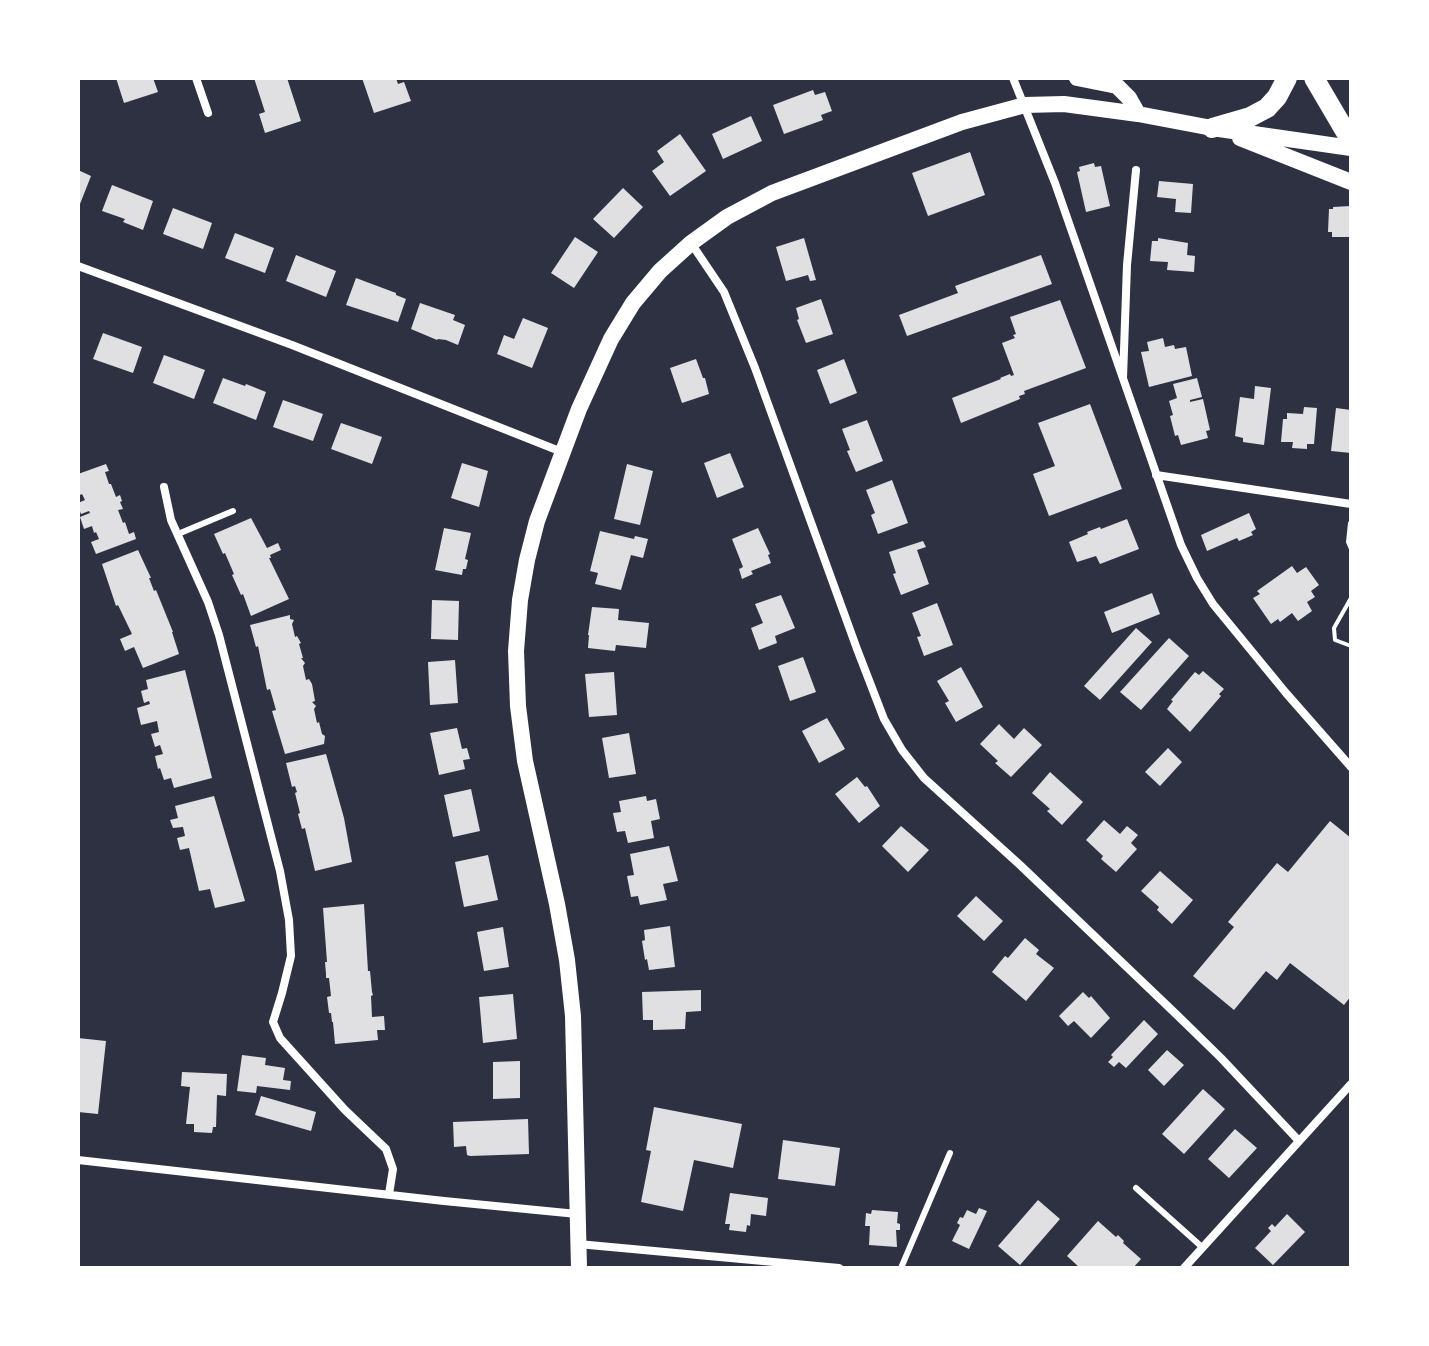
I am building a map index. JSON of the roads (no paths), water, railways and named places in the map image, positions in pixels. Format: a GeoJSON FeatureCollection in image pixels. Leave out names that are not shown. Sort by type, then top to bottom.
{"type":"FeatureCollection","features":[{"type":"Feature","properties":{"kind":"main road"},"geometry":{"type":"LineString","coordinates":[[1077,78],[1117,86],[1138,114]]}},
{"type":"Feature","properties":{"kind":"main road"},"geometry":{"type":"LineString","coordinates":[[1212,128],[1250,117],[1267,108],[1287,78]]}},
{"type":"Feature","properties":{"kind":"main road"},"geometry":{"type":"LineString","coordinates":[[1314,78],[1351,141]]}},
{"type":"Feature","properties":{"kind":"main road"},"geometry":{"type":"LineString","coordinates":[[579,1268],[573,1016],[557,904],[525,761],[518,706],[516,651],[520,600],[537,521],[579,409],[611,339],[633,303],[691,243],[727,217],[772,193],[962,122],[1025,105],[1064,104],[1351,148]]}},
{"type":"Feature","properties":{"kind":"main road"},"geometry":{"type":"LineString","coordinates":[[1212,128],[1351,182]]}},
{"type":"Feature","properties":{"kind":"street"},"geometry":{"type":"LineString","coordinates":[[196,78],[208,113]]}},
{"type":"Feature","properties":{"kind":"street"},"geometry":{"type":"LineString","coordinates":[[1013,78],[1055,183],[1181,545],[1197,578],[1213,604],[1351,767]]}},
{"type":"Feature","properties":{"kind":"street"},"geometry":{"type":"LineString","coordinates":[[1123,382],[1127,265],[1136,170]]}},
{"type":"Feature","properties":{"kind":"street"},"geometry":{"type":"LineString","coordinates":[[691,243],[724,292],[884,719],[902,750],[924,778],[1199,1036],[1299,1141]]}},
{"type":"Feature","properties":{"kind":"street"},"geometry":{"type":"LineString","coordinates":[[78,266],[292,345],[562,452]]}},
{"type":"Feature","properties":{"kind":"street"},"geometry":{"type":"LineString","coordinates":[[1156,475],[1351,504]]}},
{"type":"Feature","properties":{"kind":"street"},"geometry":{"type":"LineString","coordinates":[[164,487],[171,520],[208,602],[219,635],[280,871],[289,920],[291,956],[273,1022],[280,1038],[345,1110],[386,1149],[393,1169],[389,1194]]}},
{"type":"Feature","properties":{"kind":"street"},"geometry":{"type":"LineString","coordinates":[[1184,1268],[1351,1084]]}},
{"type":"Feature","properties":{"kind":"street"},"geometry":{"type":"LineString","coordinates":[[78,1160],[578,1214]]}},
{"type":"Feature","properties":{"kind":"street"},"geometry":{"type":"LineString","coordinates":[[578,1244],[839,1268]]}},
{"type":"Feature","properties":{"kind":"lane"},"geometry":{"type":"LineString","coordinates":[[178,534],[233,511]]}},
{"type":"Feature","properties":{"kind":"lane"},"geometry":{"type":"LineString","coordinates":[[901,1268],[950,1153]]}},
{"type":"Feature","properties":{"kind":"lane"},"geometry":{"type":"LineString","coordinates":[[1136,1188],[1202,1247]]}}]}
